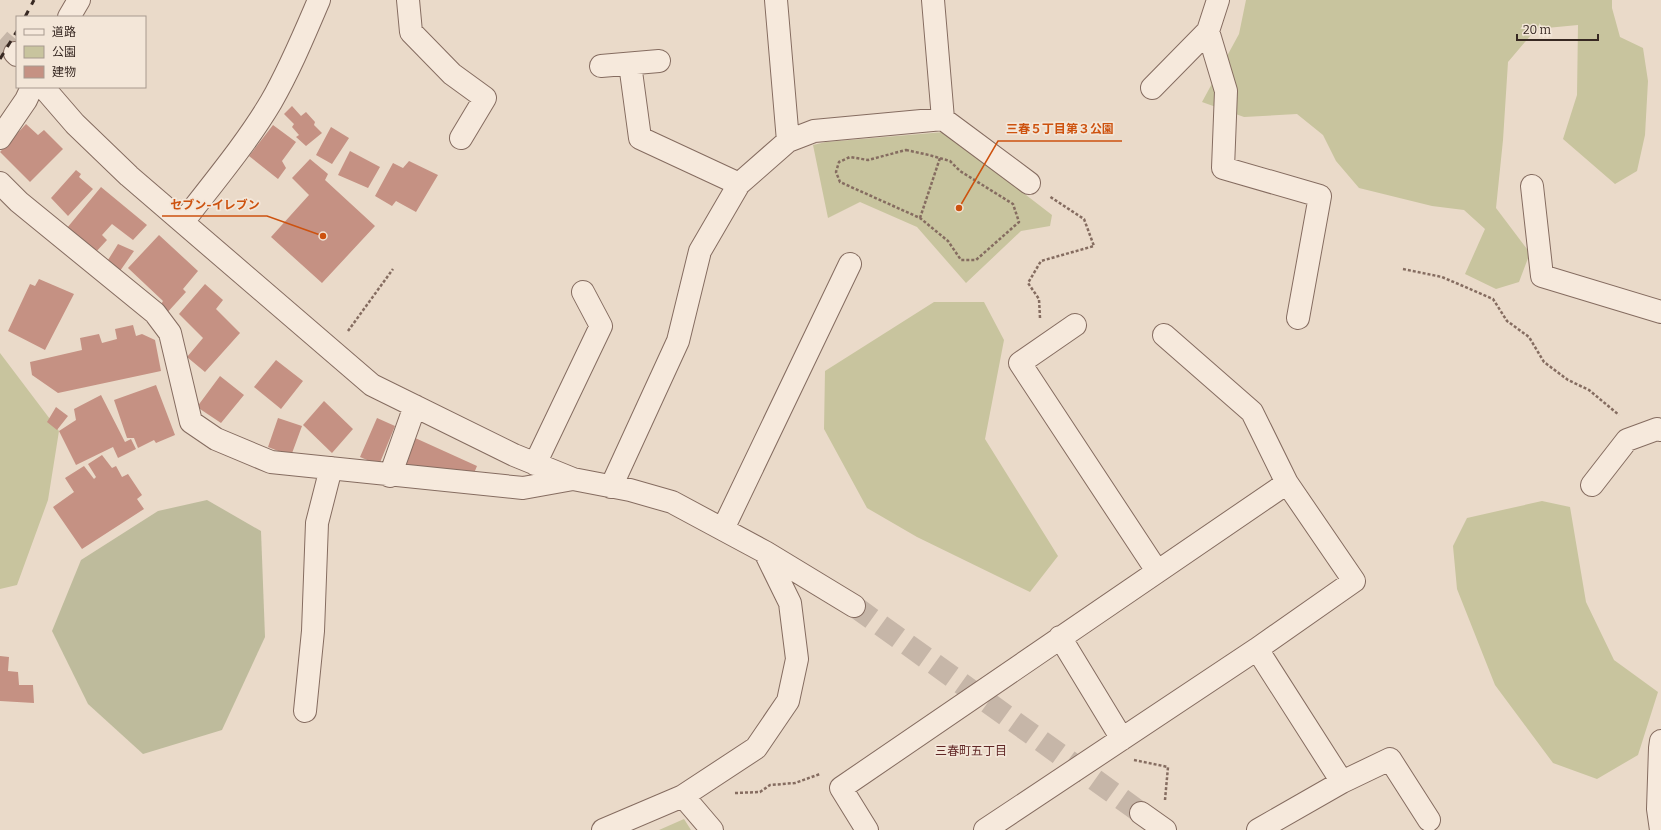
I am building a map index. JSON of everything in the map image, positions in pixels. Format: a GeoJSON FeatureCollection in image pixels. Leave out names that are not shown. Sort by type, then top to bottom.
{"type":"FeatureCollection","features":[{"type":"Feature","properties":{"kind":"street"},"geometry":{"type":"LineString","coordinates":[[70,16],[79,0]]}},
{"type":"Feature","properties":{"kind":"street"},"geometry":{"type":"LineString","coordinates":[[183,222],[242,145],[271,102],[296,54],[319,0]]}},
{"type":"Feature","properties":{"kind":"street"},"geometry":{"type":"LineString","coordinates":[[408,0],[411,32],[452,74],[485,98],[461,138]]}},
{"type":"Feature","properties":{"kind":"street"},"geometry":{"type":"LineString","coordinates":[[776,0],[788,141]]}},
{"type":"Feature","properties":{"kind":"street"},"geometry":{"type":"LineString","coordinates":[[933,0],[943,120]]}},
{"type":"Feature","properties":{"kind":"street"},"geometry":{"type":"LineString","coordinates":[[1152,88],[1208,31],[1218,0]]}},
{"type":"Feature","properties":{"kind":"street"},"geometry":{"type":"LineString","coordinates":[[1208,31],[1226,91],[1223,168],[1320,196],[1298,318]]}},
{"type":"Feature","properties":{"kind":"street"},"geometry":{"type":"LineString","coordinates":[[601,66],[659,61]]}},
{"type":"Feature","properties":{"kind":"street"},"geometry":{"type":"LineString","coordinates":[[630,64],[640,138],[738,184]]}},
{"type":"Feature","properties":{"kind":"street"},"geometry":{"type":"LineString","coordinates":[[0,138],[26,100],[32,88]]}},
{"type":"Feature","properties":{"kind":"street"},"geometry":{"type":"LineString","coordinates":[[44,88],[75,124],[129,176],[334,350],[372,385],[536,464],[573,479],[611,486],[672,502],[765,552],[854,606]]}},
{"type":"Feature","properties":{"kind":"street"},"geometry":{"type":"LineString","coordinates":[[611,486],[678,341],[700,252],[738,184],[788,141],[814,131],[943,120],[1029,183]]}},
{"type":"Feature","properties":{"kind":"street"},"geometry":{"type":"LineString","coordinates":[[0,183],[19,202],[155,313],[170,333],[190,422],[216,439],[271,462],[390,476],[523,488],[573,479]]}},
{"type":"Feature","properties":{"kind":"street"},"geometry":{"type":"LineString","coordinates":[[1532,186],[1542,276],[1661,312]]}},
{"type":"Feature","properties":{"kind":"street"},"geometry":{"type":"LineString","coordinates":[[723,529],[850,264]]}},
{"type":"Feature","properties":{"kind":"street"},"geometry":{"type":"LineString","coordinates":[[536,464],[601,326],[583,292]]}},
{"type":"Feature","properties":{"kind":"street"},"geometry":{"type":"LineString","coordinates":[[1075,325],[1020,362],[1157,571]]}},
{"type":"Feature","properties":{"kind":"street"},"geometry":{"type":"LineString","coordinates":[[984,830],[1257,649],[1354,581],[1287,483],[1252,412],[1164,335]]}},
{"type":"Feature","properties":{"kind":"street"},"geometry":{"type":"LineString","coordinates":[[390,476],[415,406]]}},
{"type":"Feature","properties":{"kind":"street"},"geometry":{"type":"LineString","coordinates":[[1592,485],[1627,440],[1661,430]]}},
{"type":"Feature","properties":{"kind":"street"},"geometry":{"type":"LineString","coordinates":[[306,711],[313,631],[317,523],[331,468]]}},
{"type":"Feature","properties":{"kind":"street"},"geometry":{"type":"LineString","coordinates":[[867,830],[841,788],[1287,483]]}},
{"type":"Feature","properties":{"kind":"street"},"geometry":{"type":"LineString","coordinates":[[603,830],[682,796],[756,748],[788,701],[797,659],[790,603],[765,552]]}},
{"type":"Feature","properties":{"kind":"street"},"geometry":{"type":"LineString","coordinates":[[1060,638],[1122,739]]}},
{"type":"Feature","properties":{"kind":"street"},"geometry":{"type":"LineString","coordinates":[[1257,649],[1342,782]]}},
{"type":"Feature","properties":{"kind":"street"},"geometry":{"type":"LineString","coordinates":[[1661,741],[1658,809],[1661,830]]}},
{"type":"Feature","properties":{"kind":"street"},"geometry":{"type":"LineString","coordinates":[[1258,830],[1342,782],[1390,759],[1429,820]]}},
{"type":"Feature","properties":{"kind":"street"},"geometry":{"type":"LineString","coordinates":[[682,796],[712,830]]}},
{"type":"Feature","properties":{"kind":"street"},"geometry":{"type":"LineString","coordinates":[[1141,813],[1163,829]]}},
{"type":"Feature","properties":{"kind":"path"},"geometry":{"type":"LineString","coordinates":[[906,150],[940,158],[950,161],[960,171],[1013,204],[1019,222],[976,260],[961,260],[948,241],[920,218],[840,182],[836,172],[838,162],[850,157],[868,160],[906,150]]}},
{"type":"Feature","properties":{"kind":"path"},"geometry":{"type":"LineString","coordinates":[[920,218],[940,158]]}},
{"type":"Feature","properties":{"kind":"path"},"geometry":{"type":"LineString","coordinates":[[1029,183],[1084,219],[1094,246],[1041,261],[1028,283],[1039,298],[1040,349]]}},
{"type":"Feature","properties":{"kind":"path"},"geometry":{"type":"LineString","coordinates":[[334,350],[393,269]]}},
{"type":"Feature","properties":{"kind":"path"},"geometry":{"type":"LineString","coordinates":[[1403,269],[1442,277],[1493,299],[1507,321],[1529,337],[1544,362],[1568,380],[1589,390],[1622,417]]}},
{"type":"Feature","properties":{"kind":"path"},"geometry":{"type":"LineString","coordinates":[[1122,739],[1131,760],[1168,767],[1163,829]]}},
{"type":"Feature","properties":{"kind":"path"},"geometry":{"type":"LineString","coordinates":[[734,794],[760,792],[770,785],[795,783],[821,773]]}},
{"type":"Feature","properties":{"kind":"green space"},"geometry":{"type":"Polygon","coordinates":[[[1246,0],[1612,0],[1612,8],[1620,37],[1643,48],[1648,81],[1645,135],[1637,171],[1615,184],[1563,139],[1577,95],[1578,25],[1536,29],[1508,62],[1503,140],[1496,208],[1530,253],[1519,282],[1496,289],[1465,274],[1485,229],[1464,210],[1432,206],[1359,188],[1336,161],[1323,135],[1297,114],[1244,117],[1202,102],[1239,34],[1246,0]]]}},
{"type":"Feature","properties":{"kind":"green space"},"geometry":{"type":"Polygon","coordinates":[[[944,132],[1052,215],[1050,226],[1021,231],[966,283],[917,227],[860,202],[828,218],[813,145],[826,142],[944,132]]]}},
{"type":"Feature","properties":{"kind":"green space"},"geometry":{"type":"Polygon","coordinates":[[[934,302],[984,302],[1004,340],[985,439],[1058,556],[1030,592],[917,537],[867,508],[824,429],[825,371],[934,302]]]}},
{"type":"Feature","properties":{"kind":"green space"},"geometry":{"type":"Polygon","coordinates":[[[0,353],[59,431],[48,500],[17,585],[0,589],[0,353]]]}},
{"type":"Feature","properties":{"kind":"green space"},"geometry":{"type":"Polygon","coordinates":[[[1542,501],[1570,507],[1586,602],[1614,660],[1658,692],[1638,755],[1597,779],[1553,763],[1495,685],[1457,589],[1453,546],[1467,518],[1542,501]]]}},
{"type":"Feature","properties":{"kind":"green space"},"geometry":{"type":"Polygon","coordinates":[[[684,819],[691,830],[659,830],[684,819]]]}},
{"type":"Feature","properties":{"kind":"shaded area"},"geometry":{"type":"Polygon","coordinates":[[[207,500],[261,531],[265,637],[222,730],[143,754],[88,704],[52,631],[81,560],[158,511],[207,500]]]}},
{"type":"Feature","properties":{"kind":"building"},"geometry":{"type":"Polygon","coordinates":[[[292,106],[301,116],[306,112],[315,122],[314,125],[322,133],[306,146],[296,137],[299,135],[292,127],[294,124],[284,114],[292,106]]]}},
{"type":"Feature","properties":{"kind":"building"},"geometry":{"type":"Polygon","coordinates":[[[26,124],[38,135],[44,130],[63,149],[30,182],[0,152],[26,124]]]}},
{"type":"Feature","properties":{"kind":"building"},"geometry":{"type":"Polygon","coordinates":[[[273,125],[296,142],[282,161],[286,168],[278,179],[249,156],[273,125]]]}},
{"type":"Feature","properties":{"kind":"building"},"geometry":{"type":"Polygon","coordinates":[[[331,127],[349,138],[332,164],[316,155],[331,127]]]}},
{"type":"Feature","properties":{"kind":"building"},"geometry":{"type":"Polygon","coordinates":[[[350,151],[380,167],[368,188],[338,175],[350,151]]]}},
{"type":"Feature","properties":{"kind":"building"},"geometry":{"type":"Polygon","coordinates":[[[310,159],[328,174],[325,180],[375,226],[322,283],[271,237],[309,195],[292,178],[310,159]]]}},
{"type":"Feature","properties":{"kind":"building"},"geometry":{"type":"Polygon","coordinates":[[[409,161],[438,175],[416,212],[396,201],[392,206],[375,196],[393,163],[403,168],[409,161]]]}},
{"type":"Feature","properties":{"kind":"building"},"geometry":{"type":"Polygon","coordinates":[[[76,170],[81,174],[79,177],[93,189],[68,216],[51,198],[76,170]]]}},
{"type":"Feature","properties":{"kind":"building"},"geometry":{"type":"Polygon","coordinates":[[[101,187],[147,225],[133,240],[112,224],[102,235],[107,240],[95,253],[67,228],[101,187]]]}},
{"type":"Feature","properties":{"kind":"building"},"geometry":{"type":"Polygon","coordinates":[[[159,235],[198,271],[183,289],[186,292],[165,315],[159,308],[163,301],[128,268],[159,235]]]}},
{"type":"Feature","properties":{"kind":"building"},"geometry":{"type":"Polygon","coordinates":[[[118,244],[134,251],[120,271],[108,260],[118,244]]]}},
{"type":"Feature","properties":{"kind":"building"},"geometry":{"type":"Polygon","coordinates":[[[39,279],[74,294],[45,350],[8,331],[30,284],[35,286],[39,279]]]}},
{"type":"Feature","properties":{"kind":"building"},"geometry":{"type":"Polygon","coordinates":[[[205,284],[223,300],[216,309],[240,333],[205,372],[187,357],[203,338],[179,314],[205,284]]]}},
{"type":"Feature","properties":{"kind":"building"},"geometry":{"type":"Polygon","coordinates":[[[133,325],[136,336],[142,334],[155,340],[161,371],[58,393],[32,375],[30,362],[82,350],[80,338],[99,334],[102,343],[117,339],[115,329],[133,325]]]}},
{"type":"Feature","properties":{"kind":"building"},"geometry":{"type":"Polygon","coordinates":[[[276,360],[303,381],[281,409],[254,387],[276,360]]]}},
{"type":"Feature","properties":{"kind":"building"},"geometry":{"type":"Polygon","coordinates":[[[220,376],[244,395],[221,423],[197,407],[220,376]]]}},
{"type":"Feature","properties":{"kind":"building"},"geometry":{"type":"Polygon","coordinates":[[[156,385],[175,435],[156,443],[154,440],[138,448],[134,438],[127,438],[114,400],[156,385]]]}},
{"type":"Feature","properties":{"kind":"building"},"geometry":{"type":"Polygon","coordinates":[[[101,395],[125,442],[131,439],[136,449],[118,458],[113,447],[76,465],[59,431],[76,420],[74,409],[101,395]]]}},
{"type":"Feature","properties":{"kind":"building"},"geometry":{"type":"Polygon","coordinates":[[[324,401],[353,429],[332,453],[303,425],[324,401]]]}},
{"type":"Feature","properties":{"kind":"building"},"geometry":{"type":"Polygon","coordinates":[[[56,407],[68,416],[57,430],[47,422],[56,407]]]}},
{"type":"Feature","properties":{"kind":"building"},"geometry":{"type":"Polygon","coordinates":[[[278,418],[302,426],[291,456],[268,447],[278,418]]]}},
{"type":"Feature","properties":{"kind":"building"},"geometry":{"type":"Polygon","coordinates":[[[377,418],[395,426],[379,465],[360,457],[377,418]]]}},
{"type":"Feature","properties":{"kind":"building"},"geometry":{"type":"Polygon","coordinates":[[[413,437],[477,466],[472,478],[416,470],[402,462],[413,437]]]}},
{"type":"Feature","properties":{"kind":"building"},"geometry":{"type":"Polygon","coordinates":[[[102,455],[112,468],[116,466],[122,477],[128,474],[142,495],[137,499],[144,509],[82,549],[53,507],[74,492],[65,478],[84,466],[94,479],[96,477],[88,464],[102,455]]]}},
{"type":"Feature","properties":{"kind":"building"},"geometry":{"type":"Polygon","coordinates":[[[0,656],[9,657],[8,671],[18,672],[19,685],[33,685],[34,703],[0,701],[0,656]]]}},
{"type":"Feature","properties":{"kind":"tunnel"},"geometry":{"type":"LineString","coordinates":[[0,40],[15,53]]}},
{"type":"Feature","properties":{"kind":"tunnel"},"geometry":{"type":"LineString","coordinates":[[854,606],[1141,813]]}},
{"type":"Feature","properties":{"kind":"railway"},"geometry":{"type":"LineString","coordinates":[[26,16],[34,0]]}},
{"type":"Feature","properties":{"kind":"railway"},"geometry":{"type":"LineString","coordinates":[[0,59],[16,33]]}},
{"type":"Feature","properties":{"kind":"place","name":"三春５丁目第３公園"},"geometry":{"type":"Point","coordinates":[959,208]}},
{"type":"Feature","properties":{"kind":"place","name":"セブン-イレブン"},"geometry":{"type":"Point","coordinates":[323,236]}},
{"type":"Feature","properties":{"kind":"district","name":"三春町五丁目"},"geometry":{"type":"Point","coordinates":[971,751]}}]}
